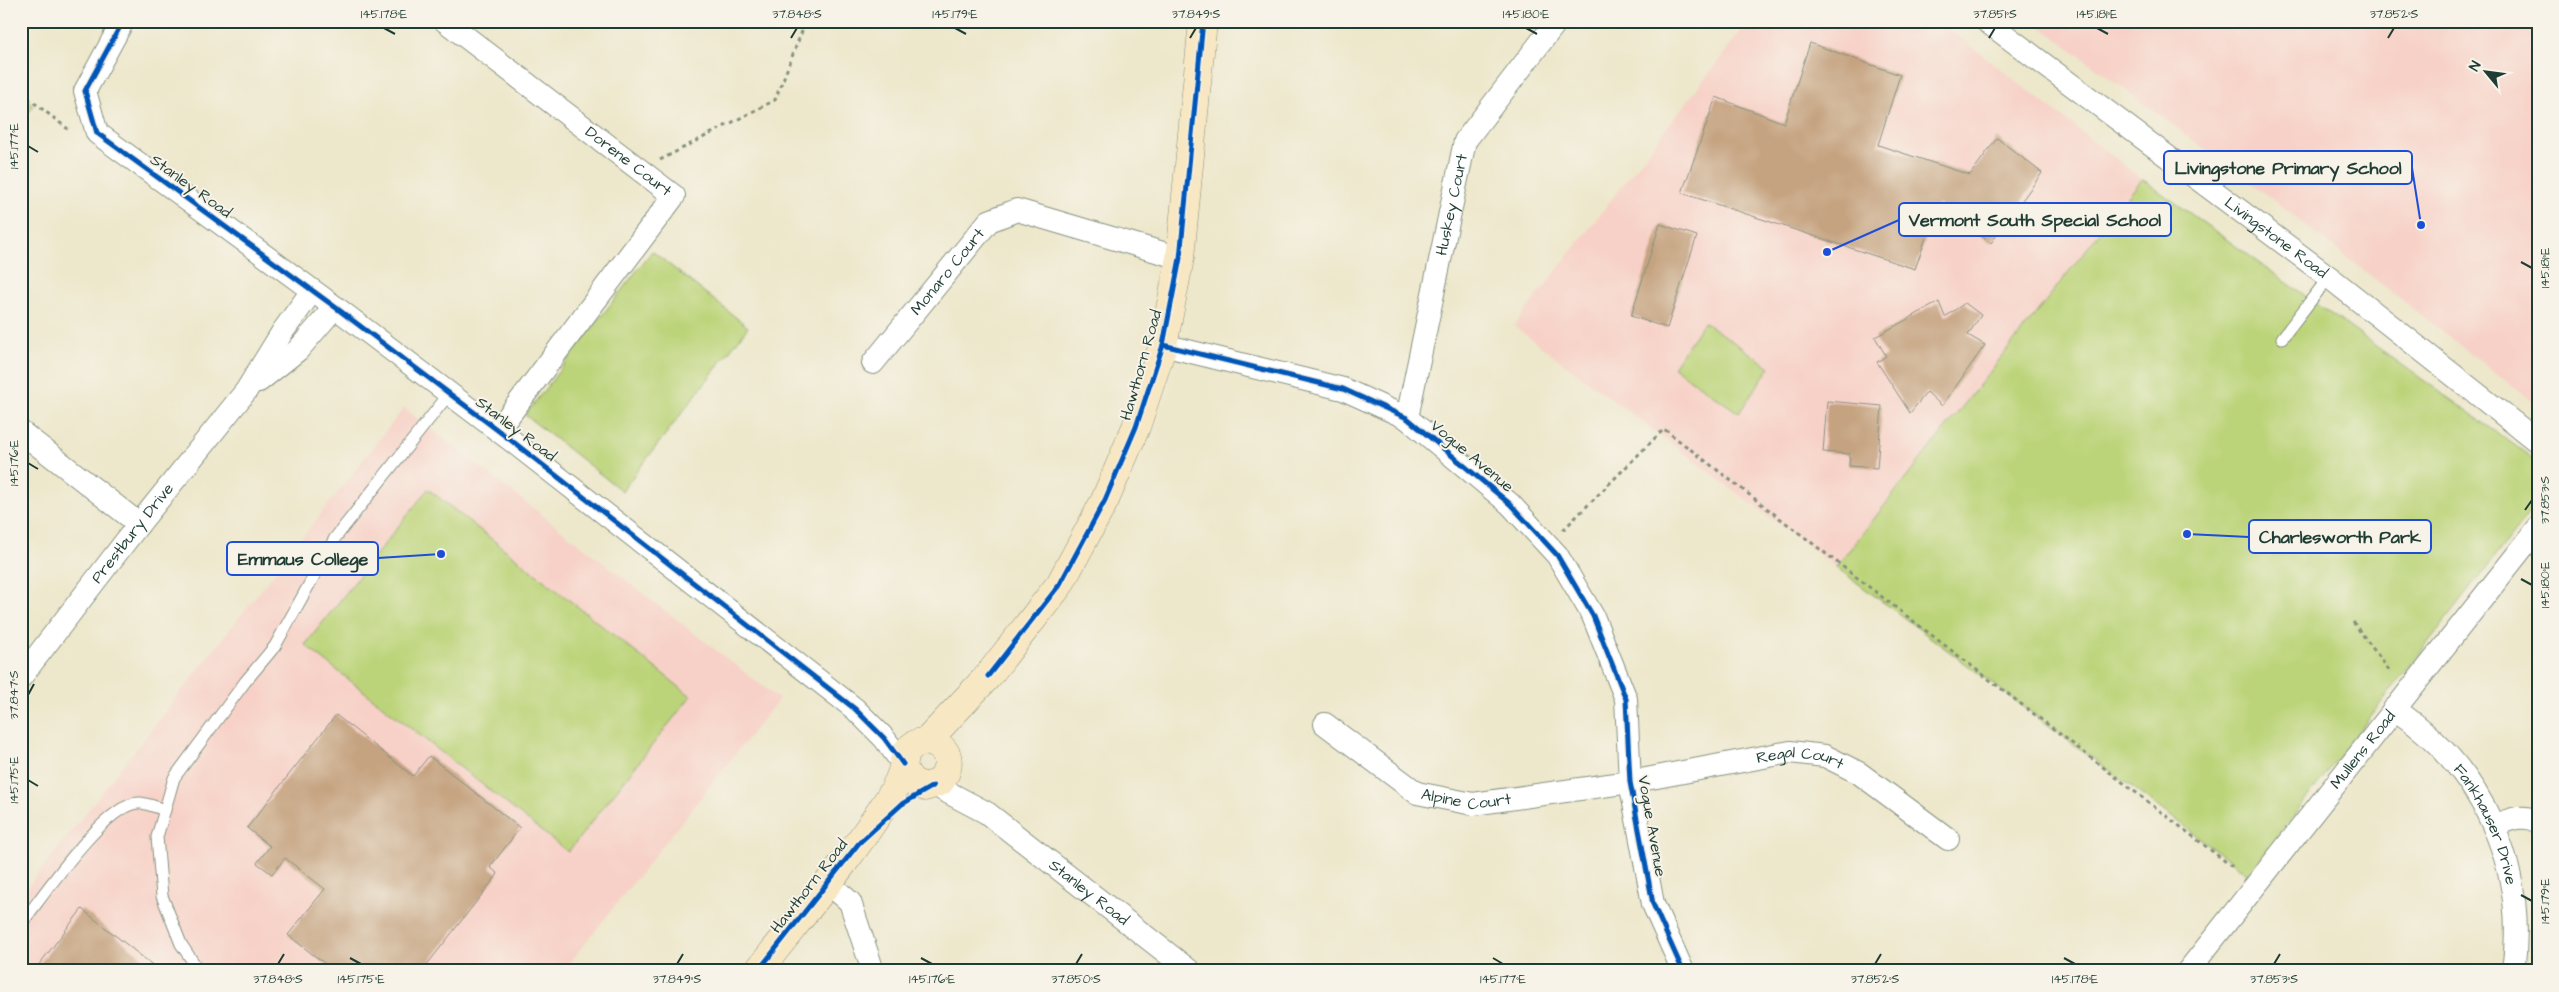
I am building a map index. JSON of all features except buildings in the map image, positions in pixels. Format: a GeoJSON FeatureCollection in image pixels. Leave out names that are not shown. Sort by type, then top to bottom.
{"type":"FeatureCollection","features":[{"type":"Feature","properties":{"kind":"main road","name":"Hawthorn Road"},"geometry":{"type":"LineString","coordinates":[[925,741],[988,676],[1060,584],[1105,500],[1136,427],[1163,345],[1180,258],[1203,21]]}},
{"type":"Feature","properties":{"kind":"main road","name":"Hawthorn Road"},"geometry":{"type":"LineString","coordinates":[[859,843],[902,804],[941,774],[954,736],[988,676]]}},
{"type":"Feature","properties":{"kind":"main road"},"geometry":{"type":"LineString","coordinates":[[925,741],[941,748],[941,774],[917,785],[906,775],[903,766],[906,752],[911,746],[925,741]]}},
{"type":"Feature","properties":{"kind":"main road","name":"Hawthorn Road"},"geometry":{"type":"LineString","coordinates":[[758,971],[859,843],[890,796],[903,766]]}},
{"type":"Feature","properties":{"kind":"street","name":"Stanley Road"},"geometry":{"type":"LineString","coordinates":[[123,21],[85,91],[97,133],[335,307],[498,430],[855,709],[884,738],[903,766]]}},
{"type":"Feature","properties":{"kind":"street","name":"Dorene Court"},"geometry":{"type":"LineString","coordinates":[[446,21],[674,196],[498,430]]}},
{"type":"Feature","properties":{"kind":"street","name":"Huskey Court"},"geometry":{"type":"LineString","coordinates":[[1407,418],[1466,141],[1557,21]]}},
{"type":"Feature","properties":{"kind":"street","name":"Livingstone Road"},"geometry":{"type":"LineString","coordinates":[[1986,21],[2329,277],[2538,442]]}},
{"type":"Feature","properties":{"kind":"street","name":"Monaro Court"},"geometry":{"type":"LineString","coordinates":[[873,363],[988,221],[1017,210],[1180,258]]}},
{"type":"Feature","properties":{"kind":"street","name":"Prestbury Drive"},"geometry":{"type":"LineString","coordinates":[[21,676],[139,524],[246,391],[283,331],[312,291]]}},
{"type":"Feature","properties":{"kind":"street","name":"Prestbury Drive"},"geometry":{"type":"LineString","coordinates":[[246,391],[298,350],[335,307]]}},
{"type":"Feature","properties":{"kind":"street","name":"Vogue Avenue"},"geometry":{"type":"LineString","coordinates":[[1163,345],[1343,389],[1407,418],[1510,504],[1557,555],[1593,616],[1626,699],[1630,782],[1653,904],[1683,971]]}},
{"type":"Feature","properties":{"kind":"street"},"geometry":{"type":"LineString","coordinates":[[21,432],[139,524]]}},
{"type":"Feature","properties":{"kind":"street","name":"Mullens Road"},"geometry":{"type":"LineString","coordinates":[[2188,971],[2538,528]]}},
{"type":"Feature","properties":{"kind":"street","name":"Fankhauser Drive"},"geometry":{"type":"LineString","coordinates":[[2394,708],[2414,722],[2470,782],[2495,825],[2512,877],[2516,953],[2513,971]]}},
{"type":"Feature","properties":{"kind":"street","name":"Stanley Road"},"geometry":{"type":"LineString","coordinates":[[855,709],[888,728],[925,741]]}},
{"type":"Feature","properties":{"kind":"street","name":"Alpine Court"},"geometry":{"type":"LineString","coordinates":[[1325,724],[1417,793],[1464,803],[1473,804],[1630,782]]}},
{"type":"Feature","properties":{"kind":"street","name":"Regal Court"},"geometry":{"type":"LineString","coordinates":[[1630,782],[1790,752],[1825,756],[1859,774],[1948,839]]}},
{"type":"Feature","properties":{"kind":"street","name":"Stanley Road"},"geometry":{"type":"LineString","coordinates":[[941,774],[955,776],[987,813],[1190,971]]}},
{"type":"Feature","properties":{"kind":"street"},"geometry":{"type":"LineString","coordinates":[[2495,825],[2518,817],[2531,818],[2538,822]]}},
{"type":"Feature","properties":{"kind":"street"},"geometry":{"type":"LineString","coordinates":[[828,883],[850,902],[873,971]]}},
{"type":"Feature","properties":{"kind":"lane"},"geometry":{"type":"LineString","coordinates":[[2282,338],[2329,277]]}},
{"type":"Feature","properties":{"kind":"lane"},"geometry":{"type":"LineString","coordinates":[[199,971],[181,944],[162,896],[157,837],[174,778],[245,682],[275,646],[335,538],[449,394]]}},
{"type":"Feature","properties":{"kind":"lane"},"geometry":{"type":"LineString","coordinates":[[21,924],[93,832],[115,811],[139,802],[165,810]]}},
{"type":"Feature","properties":{"kind":"path"},"geometry":{"type":"LineString","coordinates":[[660,160],[775,100],[806,21]]}},
{"type":"Feature","properties":{"kind":"path"},"geometry":{"type":"LineString","coordinates":[[21,97],[24,95],[68,129]]}},
{"type":"Feature","properties":{"kind":"path"},"geometry":{"type":"LineString","coordinates":[[1563,530],[1664,429],[2234,868]]}},
{"type":"Feature","properties":{"kind":"path"},"geometry":{"type":"LineString","coordinates":[[2353,622],[2388,670]]}},
{"type":"Feature","properties":{"kind":"shaded area"},"geometry":{"type":"Polygon","coordinates":[[[1749,21],[1939,21],[2142,179],[1836,567],[1514,326],[1749,21]]]}},
{"type":"Feature","properties":{"kind":"shaded area"},"geometry":{"type":"Polygon","coordinates":[[[2033,21],[2538,21],[2538,406],[2263,192],[2033,21]]]}},
{"type":"Feature","properties":{"kind":"shaded area"},"geometry":{"type":"Polygon","coordinates":[[[404,408],[779,699],[563,971],[21,971],[21,895],[404,408]]]}},
{"type":"Feature","properties":{"kind":"green space"},"geometry":{"type":"Polygon","coordinates":[[[21,89],[33,107],[21,121],[21,89]]]}},
{"type":"Feature","properties":{"kind":"green space"},"geometry":{"type":"Polygon","coordinates":[[[2142,179],[2538,462],[2538,501],[2248,874],[1836,567],[2142,179]]]}},
{"type":"Feature","properties":{"kind":"green space"},"geometry":{"type":"Polygon","coordinates":[[[652,251],[748,327],[622,491],[525,415],[652,251]]]}},
{"type":"Feature","properties":{"kind":"green space"},"geometry":{"type":"Polygon","coordinates":[[[1704,322],[1770,367],[1739,413],[1673,367],[1704,322]]]}},
{"type":"Feature","properties":{"kind":"green space"},"geometry":{"type":"Polygon","coordinates":[[[428,489],[691,696],[568,852],[305,645],[428,489]]]}},
{"type":"Feature","properties":{"kind":"cycle path"},"geometry":{"type":"LineString","coordinates":[[123,21],[85,91],[97,133],[335,307],[512,441],[855,709],[884,738],[903,764]]}},
{"type":"Feature","properties":{"kind":"cycle path"},"geometry":{"type":"LineString","coordinates":[[988,676],[1060,584],[1105,500],[1136,427],[1163,345],[1180,258],[1203,21]]}},
{"type":"Feature","properties":{"kind":"cycle path"},"geometry":{"type":"LineString","coordinates":[[1163,345],[1343,389],[1407,418],[1510,504],[1557,555],[1593,616],[1626,699],[1630,782],[1653,904],[1683,971]]}},
{"type":"Feature","properties":{"kind":"cycle path"},"geometry":{"type":"LineString","coordinates":[[758,971],[859,843],[902,804],[933,786]]}},
{"type":"Feature","properties":{"kind":"place","name":"Livingstone Primary School"},"geometry":{"type":"Point","coordinates":[2421,225]}},
{"type":"Feature","properties":{"kind":"place","name":"Vermont South Special School"},"geometry":{"type":"Point","coordinates":[1827,252]}},
{"type":"Feature","properties":{"kind":"place","name":"Charlesworth Park"},"geometry":{"type":"Point","coordinates":[2187,534]}},
{"type":"Feature","properties":{"kind":"place","name":"Emmaus College"},"geometry":{"type":"Point","coordinates":[441,554]}}]}
